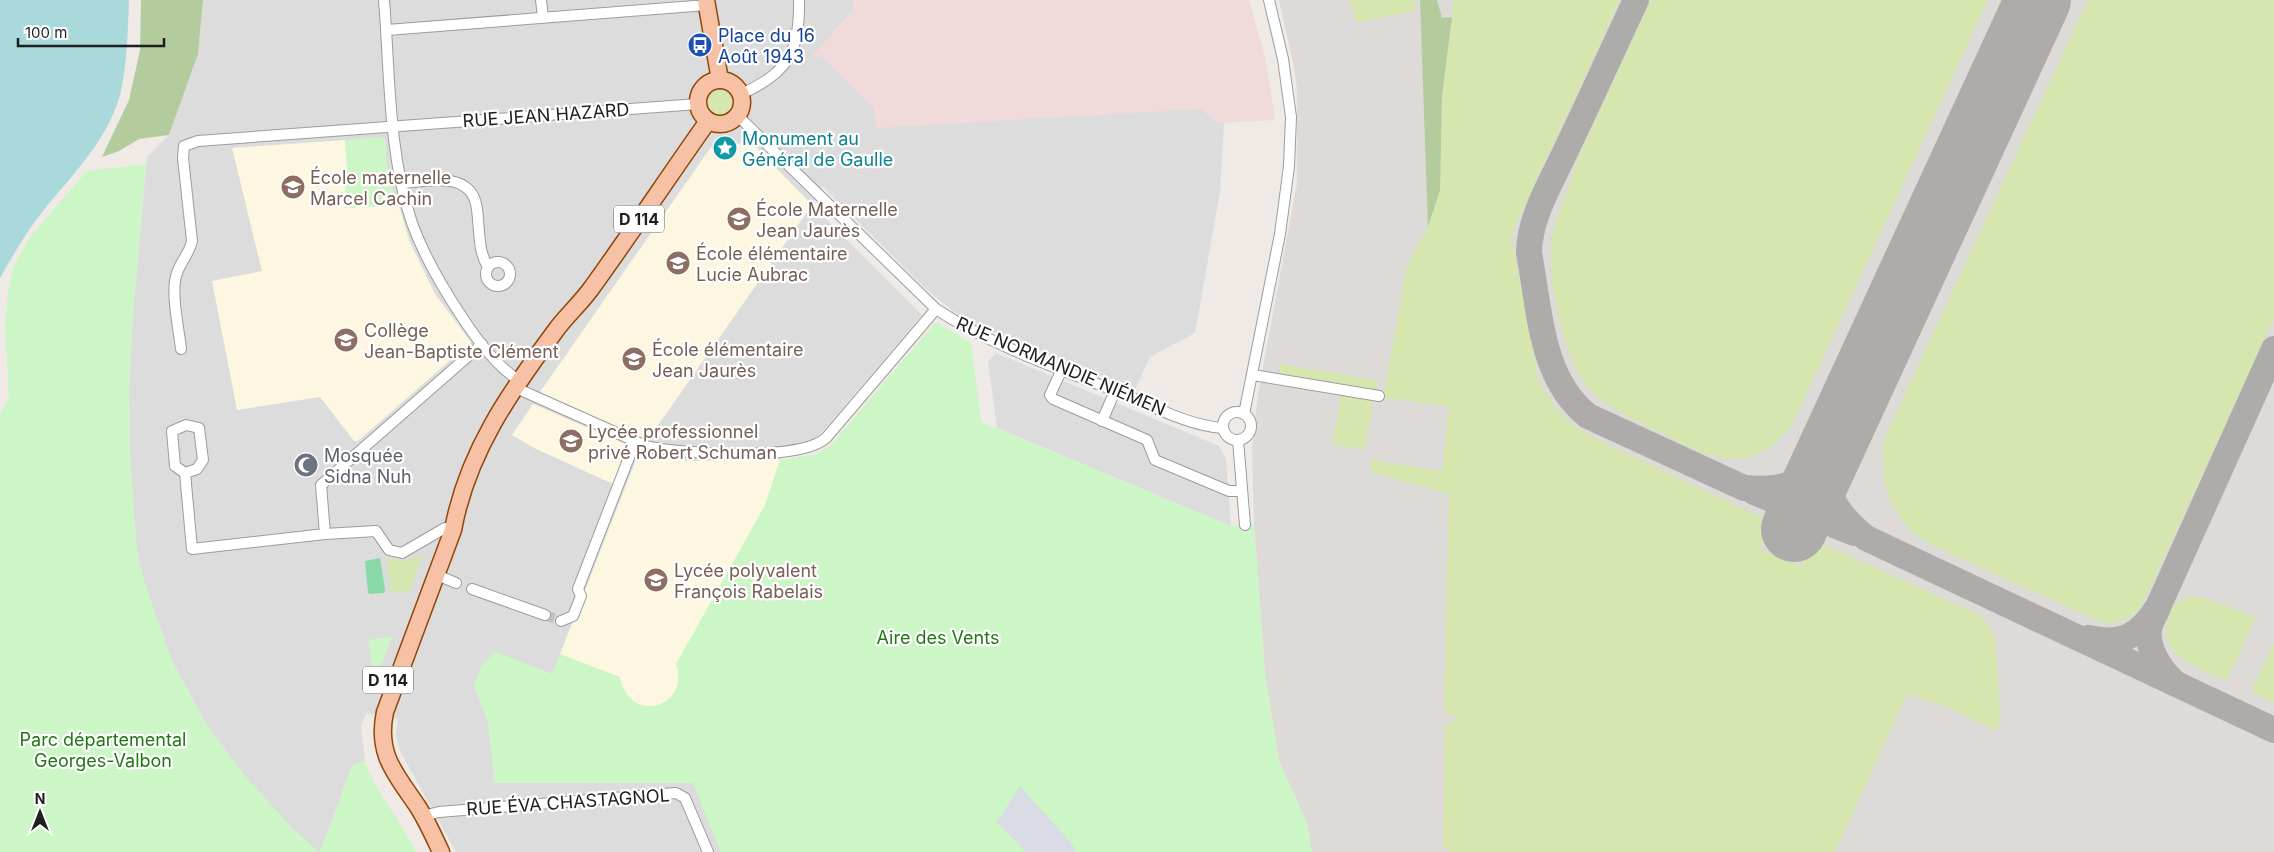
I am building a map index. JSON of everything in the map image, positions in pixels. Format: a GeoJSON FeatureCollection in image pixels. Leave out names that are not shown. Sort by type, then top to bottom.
{"type":"FeatureCollection","features":[{"type":"Feature","properties":{"kind":"main road"},"geometry":{"type":"LineString","coordinates":[[707,3],[720,80]]}},
{"type":"Feature","properties":{"kind":"main road"},"geometry":{"type":"LineString","coordinates":[[720,80],[730,82],[741,94],[742,106],[738,116],[726,124],[708,121],[702,114],[698,104],[702,90],[708,84],[720,80]]}},
{"type":"Feature","properties":{"kind":"main road","name":"D 114"},"geometry":{"type":"LineString","coordinates":[[441,852],[423,816],[389,764],[383,743],[382,726],[385,712],[453,530],[458,505],[477,450],[556,329],[592,288],[708,121]]}},
{"type":"Feature","properties":{"kind":"main road","name":"D 114"},"geometry":{"type":"LineString","coordinates":[[430,852],[410,813],[381,768],[377,756],[374,726],[382,695],[445,528],[458,505]]}},
{"type":"Feature","properties":{"kind":"street"},"geometry":{"type":"LineString","coordinates":[[384,0],[394,126],[402,183],[412,222],[424,254],[452,302],[482,344],[518,385],[635,442],[660,449],[732,455],[812,446],[821,443],[936,309]]}},
{"type":"Feature","properties":{"kind":"street"},"geometry":{"type":"LineString","coordinates":[[541,0],[543,18]]}},
{"type":"Feature","properties":{"kind":"street"},"geometry":{"type":"LineString","coordinates":[[741,94],[769,79],[793,52],[800,26],[799,0]]}},
{"type":"Feature","properties":{"kind":"street"},"geometry":{"type":"LineString","coordinates":[[1244,414],[1231,414],[1224,420],[1223,428],[1227,436],[1238,440],[1244,437],[1250,430],[1249,421],[1244,414],[1287,193],[1291,117],[1283,59],[1268,0]]}},
{"type":"Feature","properties":{"kind":"street"},"geometry":{"type":"LineString","coordinates":[[387,30],[707,3]]}},
{"type":"Feature","properties":{"kind":"street","name":"RUE JEAN HAZARD"},"geometry":{"type":"LineString","coordinates":[[181,349],[175,286],[176,273],[189,253],[192,241],[183,158],[184,146],[198,141],[698,104]]}},
{"type":"Feature","properties":{"kind":"street","name":"RUE NORMANDIE NIÉMEN"},"geometry":{"type":"LineString","coordinates":[[738,116],[936,309],[982,336],[1205,427],[1223,428]]}},
{"type":"Feature","properties":{"kind":"street"},"geometry":{"type":"LineString","coordinates":[[402,183],[451,180],[462,184],[469,190],[476,202],[481,254],[488,267]]}},
{"type":"Feature","properties":{"kind":"street"},"geometry":{"type":"LineString","coordinates":[[325,534],[321,485],[482,344]]}},
{"type":"Feature","properties":{"kind":"street"},"geometry":{"type":"LineString","coordinates":[[1062,369],[1050,395],[1053,399],[1147,440],[1155,460],[1229,491],[1242,490]]}},
{"type":"Feature","properties":{"kind":"street"},"geometry":{"type":"LineString","coordinates":[[1253,375],[1379,396]]}},
{"type":"Feature","properties":{"kind":"street"},"geometry":{"type":"LineString","coordinates":[[1102,421],[1115,391]]}},
{"type":"Feature","properties":{"kind":"street"},"geometry":{"type":"LineString","coordinates":[[185,473],[197,469],[203,460],[199,428],[186,425],[172,431],[175,466],[185,473],[192,549],[376,530],[389,550],[402,553],[445,528]]}},
{"type":"Feature","properties":{"kind":"street"},"geometry":{"type":"LineString","coordinates":[[1238,440],[1245,525]]}},
{"type":"Feature","properties":{"kind":"street"},"geometry":{"type":"LineString","coordinates":[[561,621],[573,616],[581,596],[578,589],[635,442]]}},
{"type":"Feature","properties":{"kind":"street"},"geometry":{"type":"LineString","coordinates":[[437,575],[456,583]]}},
{"type":"Feature","properties":{"kind":"street"},"geometry":{"type":"LineString","coordinates":[[472,589],[545,615]]}},
{"type":"Feature","properties":{"kind":"street","name":"RUE ÉVA CHASTAGNOL"},"geometry":{"type":"LineString","coordinates":[[423,816],[439,812],[676,793],[685,798],[708,852]]}},
{"type":"Feature","properties":{"kind":"shaded area"},"geometry":{"type":"Polygon","coordinates":[[[203,0],[853,0],[853,11],[832,33],[821,55],[875,109],[1201,109],[1219,123],[1224,123],[1220,192],[1195,333],[1150,357],[1135,390],[976,325],[954,312],[926,289],[822,186],[812,205],[922,315],[817,438],[777,448],[780,460],[765,505],[560,655],[552,674],[495,652],[474,685],[488,722],[495,783],[693,783],[721,852],[456,852],[400,751],[396,735],[398,719],[366,713],[361,727],[365,761],[352,766],[320,852],[318,852],[290,826],[244,775],[205,722],[173,663],[146,588],[135,544],[130,455],[129,390],[133,313],[147,157],[169,135],[198,54],[203,0]]]}},
{"type":"Feature","properties":{"kind":"shaded area"},"geometry":{"type":"Polygon","coordinates":[[[853,0],[1249,0],[1265,56],[1275,120],[1219,123],[1201,109],[876,128],[874,109],[821,55],[817,58],[813,55],[853,11],[853,0]]]}},
{"type":"Feature","properties":{"kind":"shaded area"},"geometry":{"type":"Polygon","coordinates":[[[1279,0],[2274,0],[2274,852],[1312,852],[1307,823],[1279,761],[1265,674],[1254,524],[1252,451],[1258,394],[1297,183],[1297,89],[1279,0]]]}},
{"type":"Feature","properties":{"kind":"shaded area","name":"Collège Jean-Baptiste Clément"},"geometry":{"type":"Polygon","coordinates":[[[345,140],[347,167],[344,207],[399,206],[409,240],[435,294],[471,342],[358,441],[354,441],[320,397],[237,410],[212,281],[262,271],[232,148],[345,140]]]}},
{"type":"Feature","properties":{"kind":"shaded area"},"geometry":{"type":"Polygon","coordinates":[[[751,142],[812,205],[647,441],[540,392],[711,147],[719,153],[726,154],[738,144],[751,142]]]}},
{"type":"Feature","properties":{"kind":"shaded area"},"geometry":{"type":"Polygon","coordinates":[[[996,353],[1219,446],[1226,459],[1231,526],[997,428],[988,362],[996,353]]]}},
{"type":"Feature","properties":{"kind":"shaded area","name":"Lycée professionnel privé Robert Schuman"},"geometry":{"type":"Polygon","coordinates":[[[533,404],[628,445],[613,484],[534,448],[512,435],[533,404]]]}},
{"type":"Feature","properties":{"kind":"shaded area","name":"Lycée polyvalent François Rabelais"},"geometry":{"type":"Polygon","coordinates":[[[638,455],[681,461],[780,460],[765,505],[679,672],[678,686],[675,694],[658,706],[644,706],[632,701],[622,686],[560,654],[638,455]]]}},
{"type":"Feature","properties":{"kind":"shaded area"},"geometry":{"type":"Polygon","coordinates":[[[1020,786],[1073,845],[1075,852],[1025,852],[997,822],[1020,786]]]}},
{"type":"Feature","properties":{"kind":"green space"},"geometry":{"type":"Polygon","coordinates":[[[141,0],[203,0],[198,54],[169,135],[139,139],[119,151],[102,157],[129,100],[140,50],[141,0]]]}},
{"type":"Feature","properties":{"kind":"green space"},"geometry":{"type":"Polygon","coordinates":[[[1350,0],[1415,0],[1416,11],[1356,22],[1350,0]]]}},
{"type":"Feature","properties":{"kind":"green space"},"geometry":{"type":"Polygon","coordinates":[[[1420,0],[1437,0],[1442,18],[1452,17],[1442,96],[1440,190],[1428,227],[1420,0]]]}},
{"type":"Feature","properties":{"kind":"green space"},"geometry":{"type":"Polygon","coordinates":[[[1454,0],[1620,0],[1511,235],[1539,383],[1556,408],[1574,426],[1606,444],[1774,523],[1760,549],[1800,567],[1812,539],[1982,616],[1993,633],[1996,649],[2000,717],[1997,731],[1940,704],[1907,694],[1835,852],[1450,852],[1443,845],[1445,725],[1454,721],[1457,716],[1446,714],[1444,708],[1449,494],[1370,472],[1372,460],[1442,471],[1449,407],[1383,397],[1407,266],[1428,227],[1440,190],[1442,96],[1454,0]]]}},
{"type":"Feature","properties":{"kind":"green space"},"geometry":{"type":"Polygon","coordinates":[[[1651,0],[1988,0],[1793,423],[1776,442],[1760,453],[1743,458],[1726,459],[1691,448],[1628,416],[1595,395],[1584,383],[1574,363],[1566,342],[1555,299],[1551,262],[1554,228],[1575,165],[1651,0]]]}},
{"type":"Feature","properties":{"kind":"green space"},"geometry":{"type":"Polygon","coordinates":[[[2088,0],[2274,0],[2274,318],[2140,609],[2119,622],[2109,623],[2103,623],[1931,545],[1916,534],[1905,524],[1890,500],[1886,487],[1883,456],[1884,439],[2088,0]]]}},
{"type":"Feature","properties":{"kind":"green space"},"geometry":{"type":"Polygon","coordinates":[[[720,88],[730,92],[734,102],[730,112],[720,116],[710,112],[706,102],[710,92],[720,88]]]}},
{"type":"Feature","properties":{"kind":"green space"},"geometry":{"type":"Polygon","coordinates":[[[380,137],[386,140],[387,176],[399,206],[344,208],[347,167],[345,140],[380,137]]]}},
{"type":"Feature","properties":{"kind":"green space","name":"Parc départemental Georges-Valbon"},"geometry":{"type":"Polygon","coordinates":[[[146,164],[133,313],[129,390],[130,455],[137,551],[146,588],[173,663],[205,722],[244,775],[290,826],[318,852],[0,852],[0,414],[9,398],[5,324],[9,286],[13,268],[29,238],[87,171],[146,164]]]}},
{"type":"Feature","properties":{"kind":"green space","name":"Aire des Vents"},"geometry":{"type":"Polygon","coordinates":[[[936,322],[971,343],[981,422],[1231,526],[1254,524],[1265,674],[1279,761],[1307,823],[1312,852],[721,852],[693,783],[495,783],[488,722],[474,685],[482,665],[495,652],[552,674],[560,654],[620,677],[625,692],[634,701],[645,706],[667,701],[675,692],[678,680],[676,664],[765,505],[780,460],[817,454],[830,446],[936,322]]]}},
{"type":"Feature","properties":{"kind":"green space"},"geometry":{"type":"Polygon","coordinates":[[[1280,364],[1377,380],[1376,390],[1370,391],[1318,380],[1279,375],[1280,364]]]}},
{"type":"Feature","properties":{"kind":"green space"},"geometry":{"type":"Polygon","coordinates":[[[1342,392],[1374,398],[1364,450],[1332,444],[1342,392]]]}},
{"type":"Feature","properties":{"kind":"green space"},"geometry":{"type":"Polygon","coordinates":[[[423,555],[410,591],[391,592],[387,558],[407,561],[423,555]]]}},
{"type":"Feature","properties":{"kind":"green space"},"geometry":{"type":"Polygon","coordinates":[[[380,558],[385,590],[384,593],[370,594],[368,593],[365,561],[380,558]]]}},
{"type":"Feature","properties":{"kind":"green space"},"geometry":{"type":"Polygon","coordinates":[[[2198,596],[2256,617],[2227,681],[2191,665],[2181,658],[2172,649],[2167,639],[2166,627],[2172,609],[2181,600],[2198,596]]]}},
{"type":"Feature","properties":{"kind":"green space"},"geometry":{"type":"Polygon","coordinates":[[[392,637],[379,672],[373,673],[368,640],[392,637]]]}},
{"type":"Feature","properties":{"kind":"green space"},"geometry":{"type":"Polygon","coordinates":[[[2274,642],[2274,703],[2251,692],[2274,642]]]}},
{"type":"Feature","properties":{"kind":"green space"},"geometry":{"type":"Polygon","coordinates":[[[365,761],[382,796],[404,829],[416,852],[320,852],[352,766],[365,761]]]}},
{"type":"Feature","properties":{"kind":"water"},"geometry":{"type":"Polygon","coordinates":[[[0,0],[129,0],[124,73],[120,95],[114,112],[98,142],[31,227],[0,278],[0,0]]]}},
{"type":"Feature","properties":{"kind":"taxiway"},"geometry":{"type":"LineString","coordinates":[[1636,0],[1543,198],[1530,239],[1529,253],[1540,320],[1551,363],[1560,383],[1572,400],[1588,416],[1744,488],[1777,488],[1799,480],[1816,464],[1835,438]]}},
{"type":"Feature","properties":{"kind":"taxiway"},"geometry":{"type":"LineString","coordinates":[[2088,638],[2111,640],[2129,636],[2144,625],[2158,607],[2274,349]]}},
{"type":"Feature","properties":{"kind":"taxiway"},"geometry":{"type":"LineString","coordinates":[[1833,446],[1828,475],[1832,498],[1845,518],[1866,538],[2274,730]]}},
{"type":"Feature","properties":{"kind":"taxiway"},"geometry":{"type":"LineString","coordinates":[[1754,492],[1854,533]]}},
{"type":"Feature","properties":{"kind":"taxiway"},"geometry":{"type":"LineString","coordinates":[[2157,610],[2149,628],[2150,643],[2159,665],[2174,682]]}},
{"type":"Feature","properties":{"kind":"runway"},"geometry":{"type":"LineString","coordinates":[[1794,529],[2038,0]]}},
{"type":"Feature","properties":{"kind":"tunnel"},"geometry":{"type":"LineString","coordinates":[[545,615],[561,621]]}},
{"type":"Feature","properties":{"kind":"place","name":"Place du 16 Août 1943"},"geometry":{"type":"Point","coordinates":[700,45]}},
{"type":"Feature","properties":{"kind":"place","name":"Monument au Général de Gaulle"},"geometry":{"type":"Point","coordinates":[725,148]}},
{"type":"Feature","properties":{"kind":"place","name":"École maternelle Marcel Cachin"},"geometry":{"type":"Point","coordinates":[293,187]}},
{"type":"Feature","properties":{"kind":"place","name":"École Maternelle Jean Jaurès"},"geometry":{"type":"Point","coordinates":[739,219]}},
{"type":"Feature","properties":{"kind":"place","name":"École élémentaire Lucie Aubrac"},"geometry":{"type":"Point","coordinates":[678,263]}},
{"type":"Feature","properties":{"kind":"place","name":"Collège Jean-Baptiste Clément"},"geometry":{"type":"Point","coordinates":[346,340]}},
{"type":"Feature","properties":{"kind":"place","name":"École élémentaire Jean Jaurès"},"geometry":{"type":"Point","coordinates":[634,359]}},
{"type":"Feature","properties":{"kind":"place","name":"Lycée professionnel privé Robert Schuman"},"geometry":{"type":"Point","coordinates":[571,441]}},
{"type":"Feature","properties":{"kind":"place","name":"Mosquée Sidna Nuh"},"geometry":{"type":"Point","coordinates":[306,465]}},
{"type":"Feature","properties":{"kind":"place","name":"Lycée polyvalent François Rabelais"},"geometry":{"type":"Point","coordinates":[656,580]}}]}
